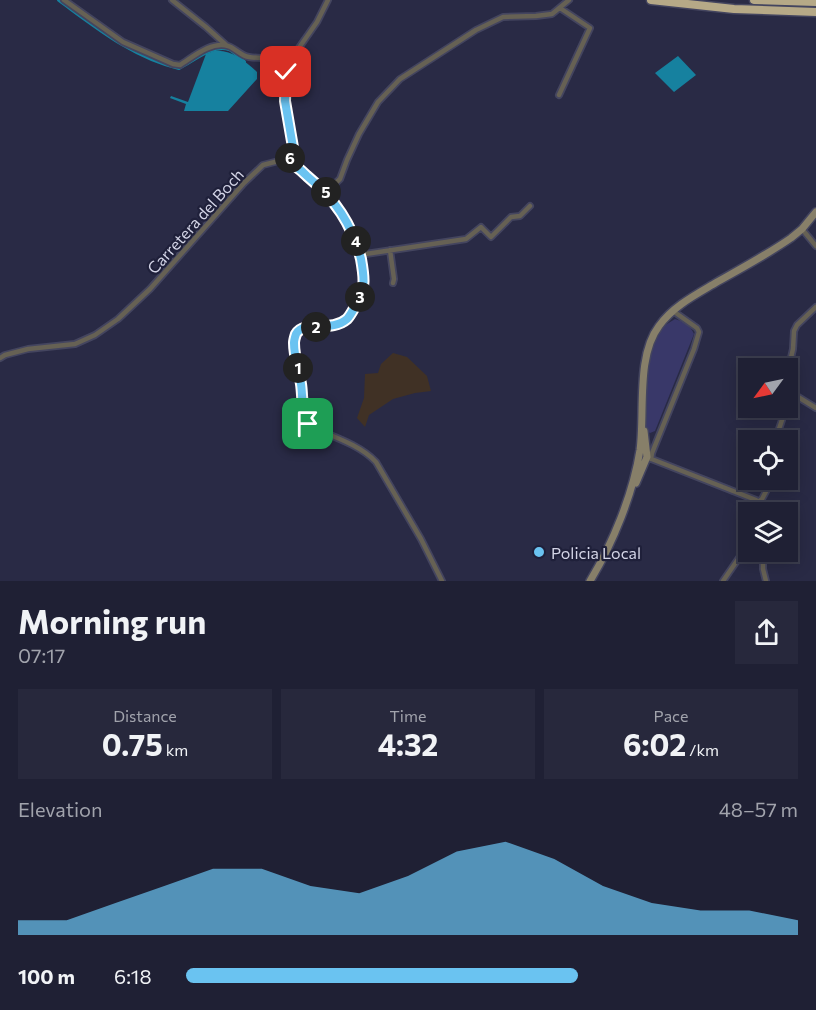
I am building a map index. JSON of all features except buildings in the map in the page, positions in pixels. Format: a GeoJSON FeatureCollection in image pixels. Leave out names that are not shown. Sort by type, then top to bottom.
{"type":"FeatureCollection","features":[{"type":"Feature","properties":{"kind":"highway"},"geometry":{"type":"LineString","coordinates":[[651,0],[734,9],[816,12]]}},
{"type":"Feature","properties":{"kind":"highway"},"geometry":{"type":"LineString","coordinates":[[754,0],[816,2]]}},
{"type":"Feature","properties":{"kind":"street"},"geometry":{"type":"LineString","coordinates":[[64,0],[123,42],[173,64],[180,65],[209,48],[226,45]]}},
{"type":"Feature","properties":{"kind":"street"},"geometry":{"type":"LineString","coordinates":[[172,0],[226,45],[247,57],[274,58],[288,69]]}},
{"type":"Feature","properties":{"kind":"street"},"geometry":{"type":"LineString","coordinates":[[285,160],[294,153],[285,101],[286,72],[328,0]]}},
{"type":"Feature","properties":{"kind":"street"},"geometry":{"type":"LineString","coordinates":[[326,192],[340,179],[359,134],[378,102],[400,79],[476,30],[503,16],[552,14],[569,0]]}},
{"type":"Feature","properties":{"kind":"street"},"geometry":{"type":"LineString","coordinates":[[559,95],[590,28],[560,8]]}},
{"type":"Feature","properties":{"kind":"street"},"geometry":{"type":"LineString","coordinates":[[285,160],[294,163],[326,192],[345,218],[360,255],[364,283],[362,294],[351,314],[341,323],[334,326],[309,326],[297,333],[294,341],[295,352],[302,385],[305,419],[313,428],[359,449],[376,462],[421,539],[441,581]]}},
{"type":"Feature","properties":{"kind":"street","name":"Carretera del Boch"},"geometry":{"type":"LineString","coordinates":[[0,358],[28,349],[75,344],[95,335],[118,319],[150,289],[244,183],[263,165],[285,160]]}},
{"type":"Feature","properties":{"kind":"street"},"geometry":{"type":"LineString","coordinates":[[360,255],[466,239],[481,227],[491,237],[511,217],[520,216],[531,206]]}},
{"type":"Feature","properties":{"kind":"street"},"geometry":{"type":"LineString","coordinates":[[630,493],[640,450],[647,349],[659,325],[673,311],[700,292],[778,247],[802,229],[816,212]]}},
{"type":"Feature","properties":{"kind":"street"},"geometry":{"type":"LineString","coordinates":[[802,229],[816,246]]}},
{"type":"Feature","properties":{"kind":"street"},"geometry":{"type":"LineString","coordinates":[[390,250],[393,283]]}},
{"type":"Feature","properties":{"kind":"street"},"geometry":{"type":"LineString","coordinates":[[791,358],[794,331],[797,325],[816,307]]}},
{"type":"Feature","properties":{"kind":"street"},"geometry":{"type":"LineString","coordinates":[[590,581],[609,546],[630,493],[649,458],[694,349],[699,332],[697,328],[673,311]]}},
{"type":"Feature","properties":{"kind":"street"},"geometry":{"type":"LineString","coordinates":[[798,397],[816,408]]}},
{"type":"Feature","properties":{"kind":"street"},"geometry":{"type":"LineString","coordinates":[[642,421],[649,458]]}},
{"type":"Feature","properties":{"kind":"street"},"geometry":{"type":"LineString","coordinates":[[640,450],[649,458],[758,502],[767,490]]}},
{"type":"Feature","properties":{"kind":"street"},"geometry":{"type":"LineString","coordinates":[[723,581],[738,559]]}},
{"type":"Feature","properties":{"kind":"street"},"geometry":{"type":"LineString","coordinates":[[763,562],[766,581]]}},
{"type":"Feature","properties":{"kind":"shaded area"},"geometry":{"type":"Polygon","coordinates":[[[675,319],[686,324],[694,334],[655,431],[650,433],[646,427],[649,360],[656,336],[663,327],[675,319]]]}},
{"type":"Feature","properties":{"kind":"shaded area"},"geometry":{"type":"Polygon","coordinates":[[[393,353],[407,357],[427,376],[431,391],[393,399],[369,415],[365,427],[357,418],[364,398],[365,374],[378,373],[381,364],[393,353]]]}},
{"type":"Feature","properties":{"kind":"water"},"geometry":{"type":"Polygon","coordinates":[[[214,51],[226,52],[243,60],[257,72],[257,79],[228,111],[184,111],[186,104],[170,98],[171,96],[188,102],[206,54],[214,51]]]}},
{"type":"Feature","properties":{"kind":"water"},"geometry":{"type":"Polygon","coordinates":[[[678,56],[696,75],[674,92],[655,73],[678,56]]]}},
{"type":"Feature","properties":{"kind":"waterway"},"geometry":{"type":"LineString","coordinates":[[59,0],[116,40],[162,63],[179,68],[209,51],[223,48],[231,50],[244,62]]}},
{"type":"Feature","properties":{"kind":"place","name":"Policia Local"},"geometry":{"type":"Point","coordinates":[539,552]}},
{"type":"Feature","properties":{"kind":"route"},"geometry":{"type":"LineString","coordinates":[[286,72],[285,101],[294,153],[285,160],[294,163],[326,192],[345,218],[358,249],[364,283],[362,294],[351,314],[341,323],[327,327],[309,326],[297,333],[294,341],[295,352],[302,385],[303,411],[308,424]]}}]}
